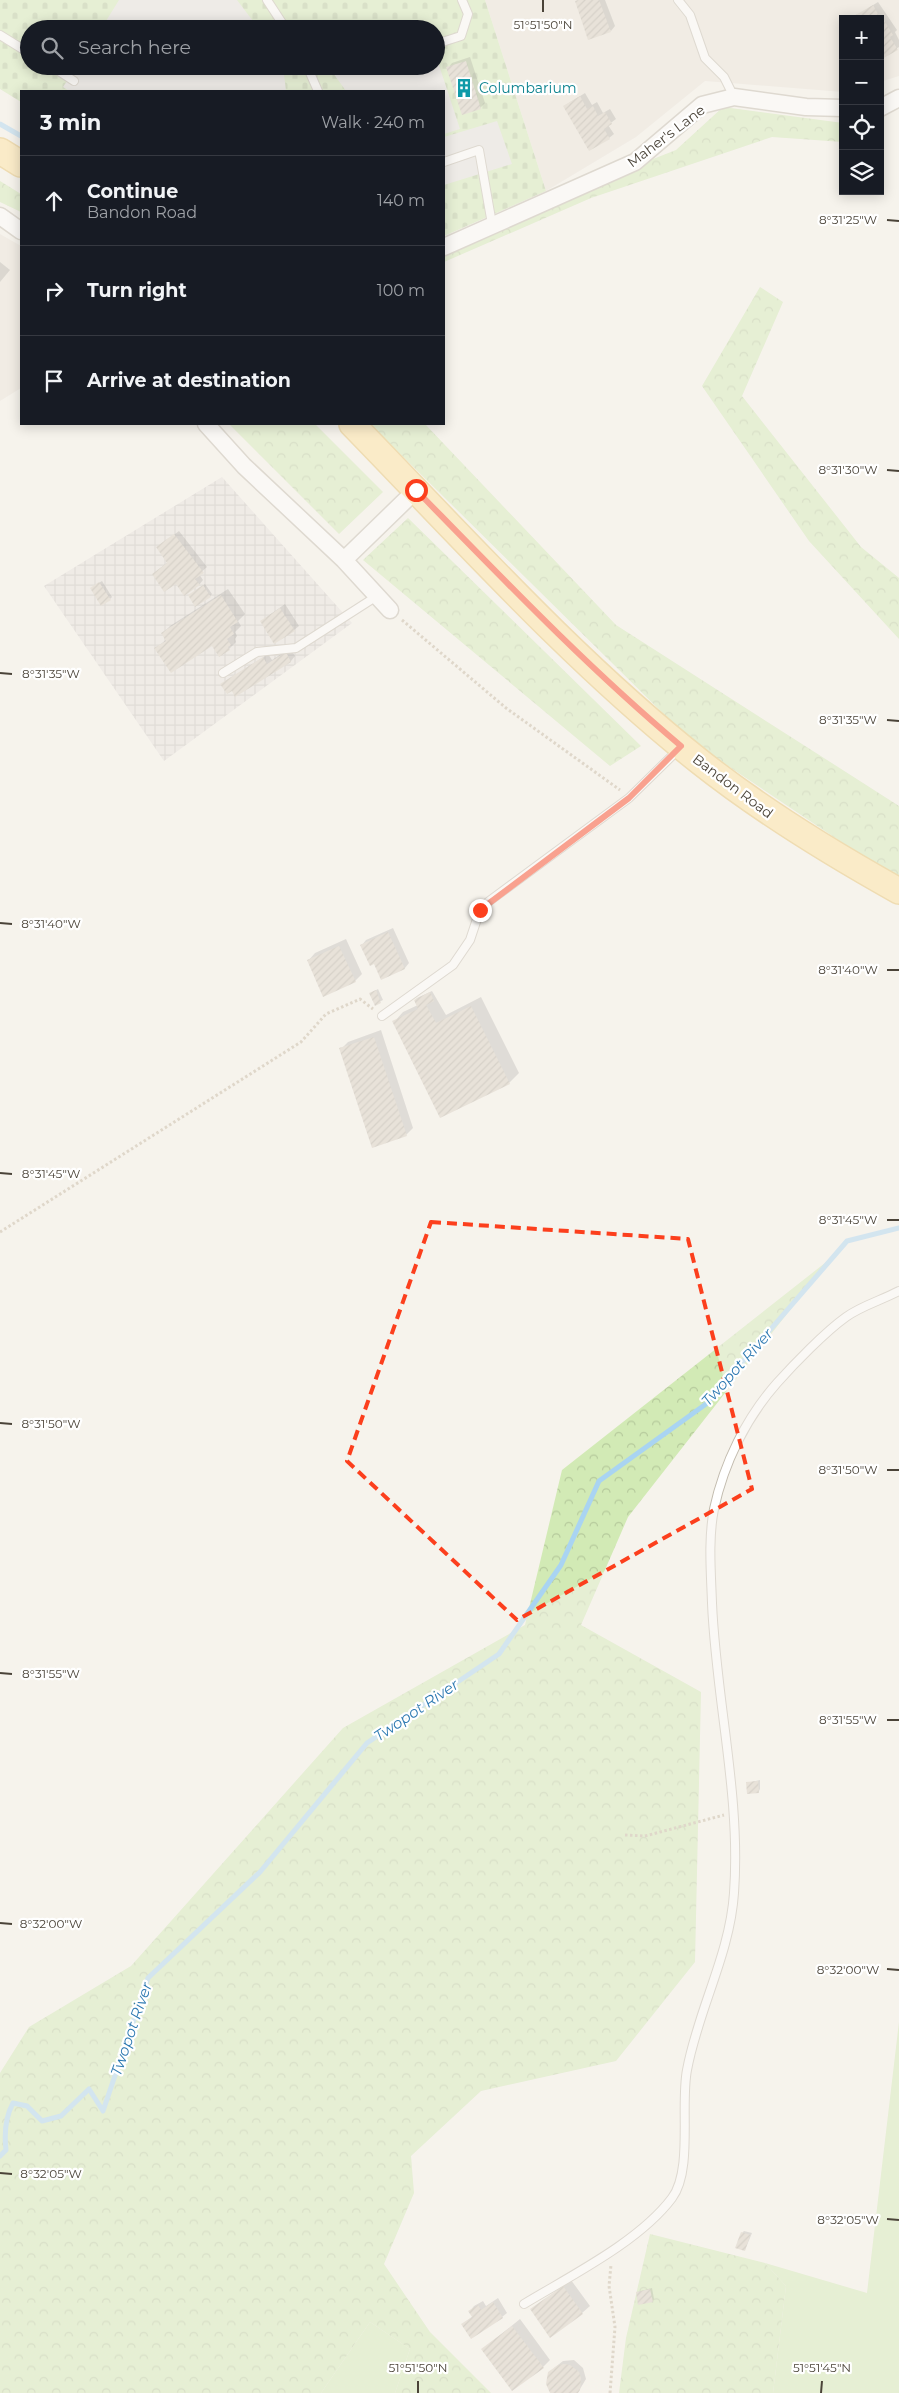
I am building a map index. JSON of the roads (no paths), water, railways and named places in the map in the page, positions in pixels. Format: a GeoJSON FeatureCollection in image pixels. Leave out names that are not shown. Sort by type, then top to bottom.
{"type":"FeatureCollection","features":[{"type":"Feature","properties":{"kind":"main road"},"geometry":{"type":"LineString","coordinates":[[0,151],[20,163]]}},
{"type":"Feature","properties":{"kind":"main road","name":"Bandon Road"},"geometry":{"type":"LineString","coordinates":[[353,425],[552,627],[630,703],[681,746],[768,813],[838,857],[899,891]]}},
{"type":"Feature","properties":{"kind":"street","name":"Maher's Lane"},"geometry":{"type":"LineString","coordinates":[[445,247],[635,162],[702,106],[734,97],[806,107],[839,108]]}},
{"type":"Feature","properties":{"kind":"street"},"geometry":{"type":"LineString","coordinates":[[884,106],[899,98]]}},
{"type":"Feature","properties":{"kind":"street"},"geometry":{"type":"LineString","coordinates":[[0,216],[20,230]]}},
{"type":"Feature","properties":{"kind":"street"},"geometry":{"type":"LineString","coordinates":[[207,425],[244,466],[344,560],[390,610]]}},
{"type":"Feature","properties":{"kind":"street"},"geometry":{"type":"LineString","coordinates":[[344,560],[416,490]]}},
{"type":"Feature","properties":{"kind":"lane"},"geometry":{"type":"LineString","coordinates":[[267,0],[280,20]]}},
{"type":"Feature","properties":{"kind":"lane"},"geometry":{"type":"LineString","coordinates":[[445,41],[461,36],[468,14],[462,0]]}},
{"type":"Feature","properties":{"kind":"lane"},"geometry":{"type":"LineString","coordinates":[[678,0],[690,15],[705,58],[724,77],[734,97]]}},
{"type":"Feature","properties":{"kind":"lane"},"geometry":{"type":"LineString","coordinates":[[0,35],[20,47]]}},
{"type":"Feature","properties":{"kind":"lane"},"geometry":{"type":"LineString","coordinates":[[65,75],[74,81]]}},
{"type":"Feature","properties":{"kind":"lane"},"geometry":{"type":"LineString","coordinates":[[311,75],[318,90]]}},
{"type":"Feature","properties":{"kind":"lane"},"geometry":{"type":"LineString","coordinates":[[445,162],[479,150],[492,224]]}},
{"type":"Feature","properties":{"kind":"lane"},"geometry":{"type":"LineString","coordinates":[[222,673],[257,652],[296,648],[377,596]]}},
{"type":"Feature","properties":{"kind":"lane"},"geometry":{"type":"LineString","coordinates":[[382,1016],[453,966],[470,940],[480,910],[488,902],[629,798],[681,746]]}},
{"type":"Feature","properties":{"kind":"lane"},"geometry":{"type":"LineString","coordinates":[[524,2304],[613,2250],[656,2217],[675,2195],[683,2170],[684,2086],[687,2069],[693,2042],[721,1959],[734,1894],[734,1812],[714,1636],[710,1562],[714,1510],[730,1457],[760,1403],[790,1368],[846,1317],[899,1291]]}},
{"type":"Feature","properties":{"kind":"waterway"},"geometry":{"type":"LineString","coordinates":[[0,124],[20,135]]}},
{"type":"Feature","properties":{"kind":"waterway","name":"Twopot River"},"geometry":{"type":"LineString","coordinates":[[0,2156],[6,2150],[6,2126],[8,2114],[13,2103],[27,2106],[42,2121],[61,2116],[89,2089],[103,2111],[148,1978],[260,1872],[367,1743],[499,1654],[561,1565],[599,1481],[706,1404],[847,1241],[899,1228]]}},
{"type":"Feature","properties":{"kind":"place","name":"Columbarium"},"geometry":{"type":"Point","coordinates":[464,88]}}]}
